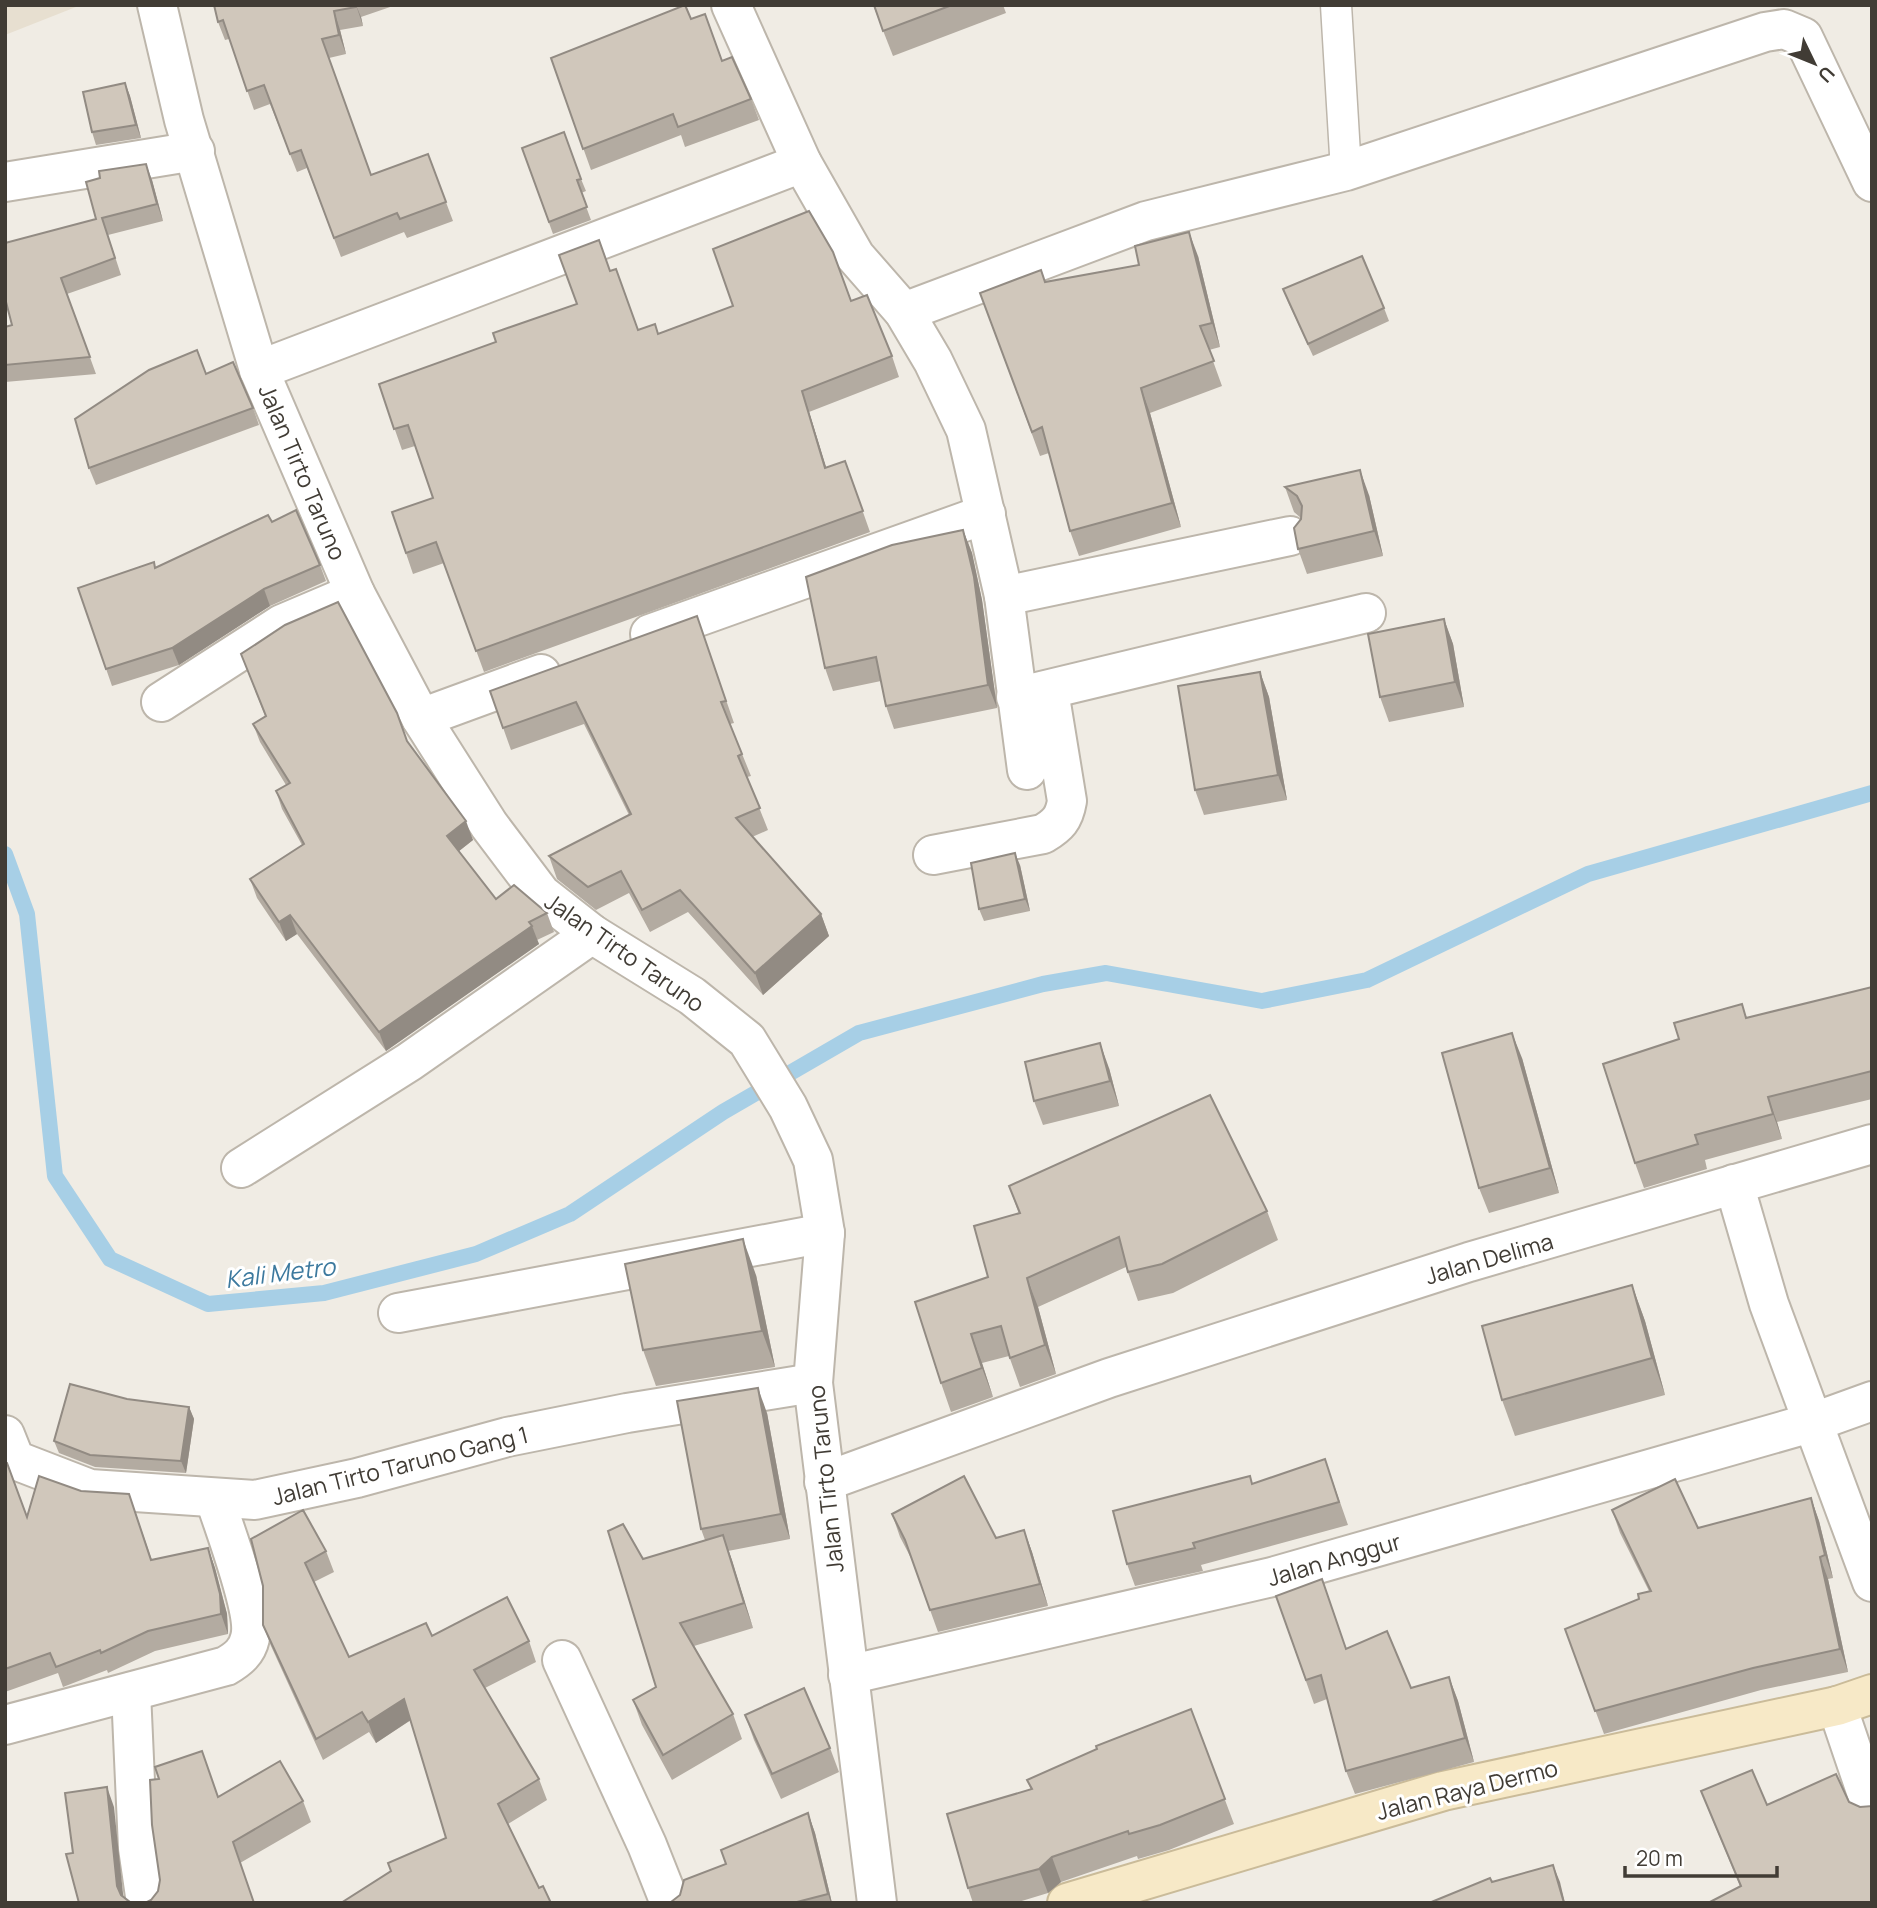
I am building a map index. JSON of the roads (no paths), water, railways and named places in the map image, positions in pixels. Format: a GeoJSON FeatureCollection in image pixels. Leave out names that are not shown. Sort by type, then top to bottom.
{"type":"FeatureCollection","features":[{"type":"Feature","properties":{"kind":"street","name":"Jalan Tirto Taruno"},"geometry":{"type":"LineString","coordinates":[[157,5],[184,120],[259,370],[355,593],[421,718],[489,825],[541,894],[592,934],[692,996],[747,1040],[788,1107],[813,1160],[825,1233],[813,1383],[877,1903]]}},
{"type":"Feature","properties":{"kind":"street"},"geometry":{"type":"LineString","coordinates":[[731,5],[802,163],[855,256],[904,312],[933,361],[966,430],[1004,596],[1067,802],[1065,815],[1057,825],[1043,834],[933,855]]}},
{"type":"Feature","properties":{"kind":"street"},"geometry":{"type":"LineString","coordinates":[[904,312],[1146,221],[1346,171],[1752,36],[1784,29],[1803,37],[1872,182]]}},
{"type":"Feature","properties":{"kind":"street"},"geometry":{"type":"LineString","coordinates":[[5,181],[195,151]]}},
{"type":"Feature","properties":{"kind":"street"},"geometry":{"type":"LineString","coordinates":[[259,370],[802,163]]}},
{"type":"Feature","properties":{"kind":"street"},"geometry":{"type":"LineString","coordinates":[[618,646],[986,514]]}},
{"type":"Feature","properties":{"kind":"street"},"geometry":{"type":"LineString","coordinates":[[1004,596],[1290,536]]}},
{"type":"Feature","properties":{"kind":"street"},"geometry":{"type":"LineString","coordinates":[[161,702],[282,624],[355,593]]}},
{"type":"Feature","properties":{"kind":"street"},"geometry":{"type":"LineString","coordinates":[[1032,694],[1366,613]]}},
{"type":"Feature","properties":{"kind":"street"},"geometry":{"type":"LineString","coordinates":[[421,718],[578,660]]}},
{"type":"Feature","properties":{"kind":"street"},"geometry":{"type":"LineString","coordinates":[[1027,770],[1032,694]]}},
{"type":"Feature","properties":{"kind":"street"},"geometry":{"type":"LineString","coordinates":[[241,1168],[409,1062],[592,934]]}},
{"type":"Feature","properties":{"kind":"street","name":"Jalan Delima"},"geometry":{"type":"LineString","coordinates":[[824,1482],[1109,1378],[1469,1262],[1868,1144]]}},
{"type":"Feature","properties":{"kind":"street"},"geometry":{"type":"LineString","coordinates":[[1734,1184],[1769,1304],[1872,1582]]}},
{"type":"Feature","properties":{"kind":"street"},"geometry":{"type":"LineString","coordinates":[[398,1313],[825,1233]]}},
{"type":"Feature","properties":{"kind":"street","name":"Jalan Tirto Taruno Gang 1"},"geometry":{"type":"LineString","coordinates":[[9,1453],[90,1489],[255,1500],[357,1478],[507,1437],[627,1413],[813,1383]]}},
{"type":"Feature","properties":{"kind":"street","name":"Jalan Anggur"},"geometry":{"type":"LineString","coordinates":[[848,1675],[1272,1577],[1814,1422],[1872,1401]]}},
{"type":"Feature","properties":{"kind":"street"},"geometry":{"type":"LineString","coordinates":[[5,1726],[226,1666],[246,1650],[251,1636],[250,1615],[215,1499]]}},
{"type":"Feature","properties":{"kind":"street"},"geometry":{"type":"LineString","coordinates":[[562,1660],[648,1845],[670,1903]]}},
{"type":"Feature","properties":{"kind":"street"},"geometry":{"type":"LineString","coordinates":[[131,1692],[138,1848],[146,1903]]}},
{"type":"Feature","properties":{"kind":"street"},"geometry":{"type":"LineString","coordinates":[[1855,1700],[1872,1809]]}},
{"type":"Feature","properties":{"kind":"street","name":"Jalan Raya Dermo"},"geometry":{"type":"LineString","coordinates":[[1067,1903],[1443,1791],[1855,1700]]}},
{"type":"Feature","properties":{"kind":"lane"},"geometry":{"type":"LineString","coordinates":[[1336,5],[1346,171]]}},
{"type":"Feature","properties":{"kind":"waterway","name":"Kali Metro"},"geometry":{"type":"LineString","coordinates":[[5,854],[27,914],[55,1176],[110,1259],[208,1304],[324,1293],[476,1254],[570,1214],[723,1112],[859,1033],[1043,984],[1106,973],[1262,1001],[1367,980],[1588,874],[1872,793]]}}]}
